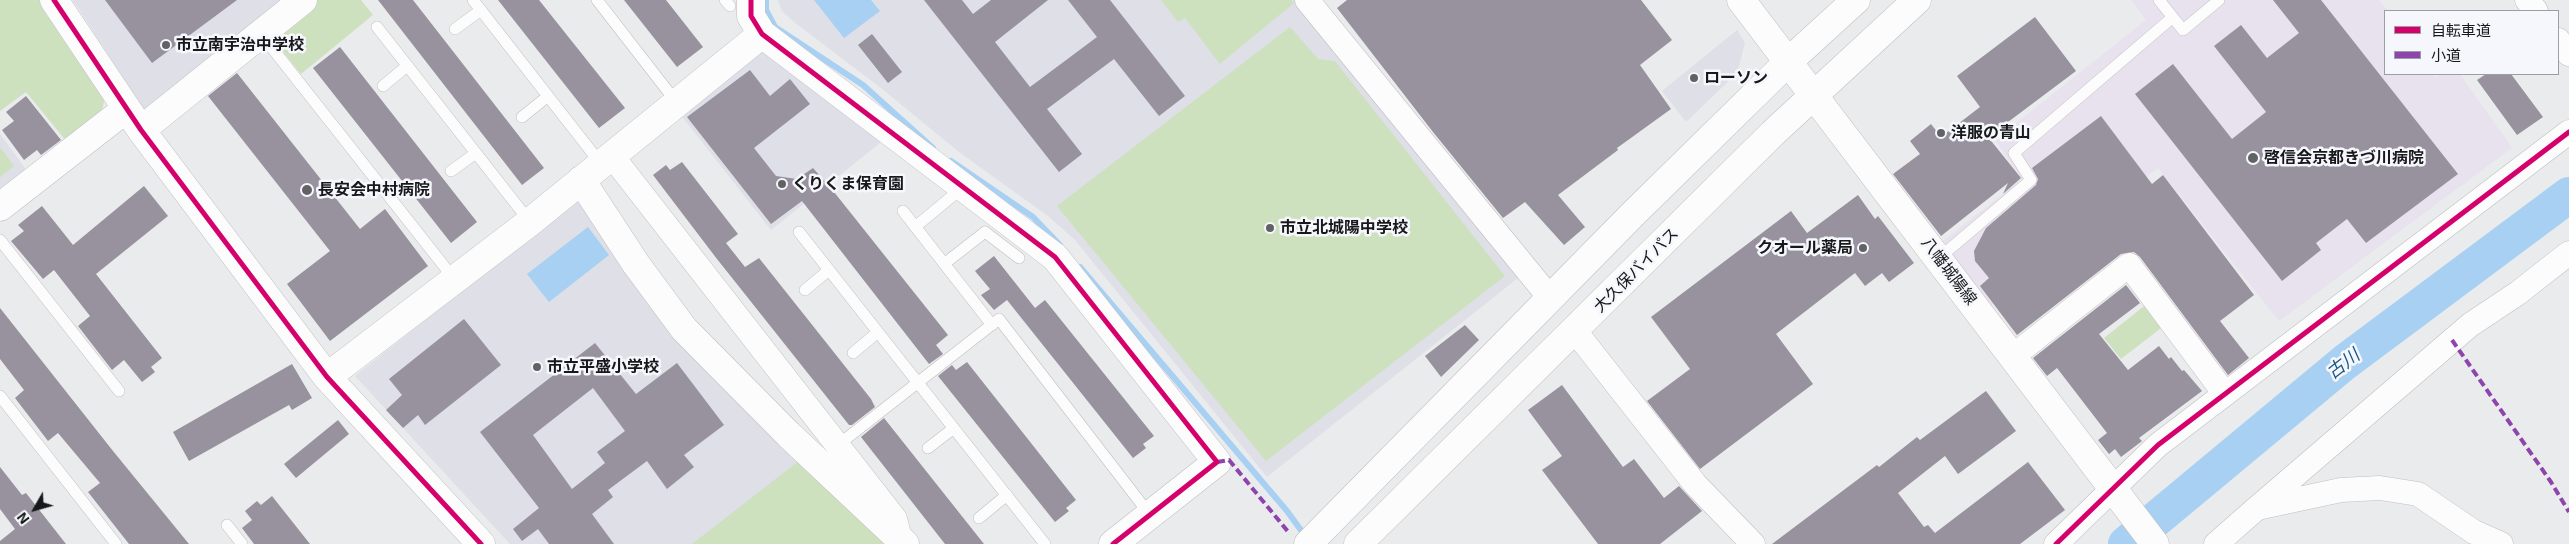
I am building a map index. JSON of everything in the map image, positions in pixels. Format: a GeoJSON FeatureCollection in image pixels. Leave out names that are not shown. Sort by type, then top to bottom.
{"type":"FeatureCollection","features":[{"type":"Feature","properties":{"kind":"main road"},"geometry":{"type":"LineString","coordinates":[[54,0],[134,120],[328,377],[482,544]]}},
{"type":"Feature","properties":{"kind":"main road"},"geometry":{"type":"LineString","coordinates":[[0,207],[134,120],[261,33],[303,0]]}},
{"type":"Feature","properties":{"kind":"main road","name":"八幡城陽線"},"geometry":{"type":"LineString","coordinates":[[1741,0],[2155,544]]}},
{"type":"Feature","properties":{"kind":"main road"},"geometry":{"type":"LineString","coordinates":[[1308,544],[1550,298],[1788,62],[1856,0]]}},
{"type":"Feature","properties":{"kind":"main road","name":"大久保バイパス"},"geometry":{"type":"LineString","coordinates":[[1358,544],[1814,94],[1917,0]]}},
{"type":"Feature","properties":{"kind":"main road"},"geometry":{"type":"LineString","coordinates":[[735,2],[752,16],[762,34],[1056,258],[1217,462],[1112,544]]}},
{"type":"Feature","properties":{"kind":"main road"},"geometry":{"type":"LineString","coordinates":[[328,377],[530,222],[762,34]]}},
{"type":"Feature","properties":{"kind":"main road"},"geometry":{"type":"LineString","coordinates":[[598,167],[636,264],[684,329],[788,434],[902,541]]}},
{"type":"Feature","properties":{"kind":"street"},"geometry":{"type":"LineString","coordinates":[[1307,0],[1521,265],[1550,298]]}},
{"type":"Feature","properties":{"kind":"street"},"geometry":{"type":"LineString","coordinates":[[2527,0],[2535,10]]}},
{"type":"Feature","properties":{"kind":"street"},"geometry":{"type":"LineString","coordinates":[[2559,41],[2569,54]]}},
{"type":"Feature","properties":{"kind":"street"},"geometry":{"type":"LineString","coordinates":[[2056,544],[2117,494],[2158,445],[2569,132]]}},
{"type":"Feature","properties":{"kind":"street"},"geometry":{"type":"LineString","coordinates":[[598,167],[838,445],[895,519],[902,541]]}},
{"type":"Feature","properties":{"kind":"street"},"geometry":{"type":"LineString","coordinates":[[2216,544],[2470,325],[2518,293],[2569,252]]}},
{"type":"Feature","properties":{"kind":"street"},"geometry":{"type":"LineString","coordinates":[[2013,356],[2129,265],[2226,394]]}},
{"type":"Feature","properties":{"kind":"street"},"geometry":{"type":"LineString","coordinates":[[1575,331],[1695,484],[1753,544]]}},
{"type":"Feature","properties":{"kind":"street"},"geometry":{"type":"LineString","coordinates":[[2257,508],[2341,490],[2380,488],[2418,494],[2474,532],[2501,544]]}},
{"type":"Feature","properties":{"kind":"lane"},"geometry":{"type":"LineString","coordinates":[[473,0],[548,97],[598,167]]}},
{"type":"Feature","properties":{"kind":"lane"},"geometry":{"type":"LineString","coordinates":[[597,0],[678,103]]}},
{"type":"Feature","properties":{"kind":"lane"},"geometry":{"type":"LineString","coordinates":[[2160,0],[2183,30],[2219,0]]}},
{"type":"Feature","properties":{"kind":"lane"},"geometry":{"type":"LineString","coordinates":[[455,29],[481,10]]}},
{"type":"Feature","properties":{"kind":"lane"},"geometry":{"type":"LineString","coordinates":[[1939,258],[2031,180],[2014,153],[2172,17]]}},
{"type":"Feature","properties":{"kind":"lane"},"geometry":{"type":"LineString","coordinates":[[377,27],[530,222]]}},
{"type":"Feature","properties":{"kind":"lane"},"geometry":{"type":"LineString","coordinates":[[261,33],[455,280]]}},
{"type":"Feature","properties":{"kind":"lane"},"geometry":{"type":"LineString","coordinates":[[383,86],[407,66]]}},
{"type":"Feature","properties":{"kind":"lane"},"geometry":{"type":"LineString","coordinates":[[522,117],[548,97]]}},
{"type":"Feature","properties":{"kind":"lane"},"geometry":{"type":"LineString","coordinates":[[451,171],[476,153]]}},
{"type":"Feature","properties":{"kind":"lane"},"geometry":{"type":"LineString","coordinates":[[915,227],[962,188]]}},
{"type":"Feature","properties":{"kind":"lane"},"geometry":{"type":"LineString","coordinates":[[903,211],[992,325]]}},
{"type":"Feature","properties":{"kind":"lane"},"geometry":{"type":"LineString","coordinates":[[799,232],[1045,544]]}},
{"type":"Feature","properties":{"kind":"lane"},"geometry":{"type":"LineString","coordinates":[[944,264],[985,232],[1020,258]]}},
{"type":"Feature","properties":{"kind":"lane"},"geometry":{"type":"LineString","coordinates":[[0,240],[119,391]]}},
{"type":"Feature","properties":{"kind":"lane"},"geometry":{"type":"LineString","coordinates":[[805,290],[829,270]]}},
{"type":"Feature","properties":{"kind":"lane"},"geometry":{"type":"LineString","coordinates":[[838,445],[999,319],[1150,515]]}},
{"type":"Feature","properties":{"kind":"lane"},"geometry":{"type":"LineString","coordinates":[[853,353],[878,332]]}},
{"type":"Feature","properties":{"kind":"lane"},"geometry":{"type":"LineString","coordinates":[[0,396],[116,544]]}},
{"type":"Feature","properties":{"kind":"lane"},"geometry":{"type":"LineString","coordinates":[[928,448],[954,428]]}},
{"type":"Feature","properties":{"kind":"lane"},"geometry":{"type":"LineString","coordinates":[[979,518],[1007,496]]}},
{"type":"Feature","properties":{"kind":"lane"},"geometry":{"type":"LineString","coordinates":[[227,525],[242,544]]}},
{"type":"Feature","properties":{"kind":"shaded area","name":"市立南宇治中学校"},"geometry":{"type":"Polygon","coordinates":[[[73,0],[286,0],[146,113],[73,0]]]}},
{"type":"Feature","properties":{"kind":"shaded area","name":"市立北城陽中学校"},"geometry":{"type":"Polygon","coordinates":[[[778,0],[1298,0],[1518,278],[1267,477],[1075,240],[1048,216],[959,152],[881,88],[794,22],[782,11],[778,0]]]}},
{"type":"Feature","properties":{"kind":"shaded area","name":"啓信会京都きづ川病院"},"geometry":{"type":"Polygon","coordinates":[[[2131,0],[2379,0],[2387,10],[2384,10],[2384,75],[2434,75],[2436,77],[2439,75],[2461,75],[2512,148],[2279,321],[2158,168],[2066,237],[2072,245],[1990,306],[1940,243],[2022,179],[1995,140],[2146,20],[2131,0]]]}},
{"type":"Feature","properties":{"kind":"shaded area"},"geometry":{"type":"Polygon","coordinates":[[[1737,30],[1745,43],[1737,73],[1686,122],[1662,91],[1737,30]]]}},
{"type":"Feature","properties":{"kind":"shaded area","name":"くりくま保育園"},"geometry":{"type":"Polygon","coordinates":[[[764,51],[885,139],[771,230],[680,114],[764,51]]]}},
{"type":"Feature","properties":{"kind":"shaded area"},"geometry":{"type":"Polygon","coordinates":[[[0,134],[27,171],[0,191],[0,134]]]}},
{"type":"Feature","properties":{"kind":"shaded area","name":"市立平盛小学校"},"geometry":{"type":"Polygon","coordinates":[[[580,197],[891,544],[510,544],[355,376],[580,197]]]}},
{"type":"Feature","properties":{"kind":"green space"},"geometry":{"type":"Polygon","coordinates":[[[0,0],[39,0],[105,96],[101,116],[67,142],[26,92],[0,111],[0,0]]]}},
{"type":"Feature","properties":{"kind":"green space"},"geometry":{"type":"Polygon","coordinates":[[[316,0],[361,0],[373,15],[301,74],[277,44],[280,28],[316,0]]]}},
{"type":"Feature","properties":{"kind":"green space"},"geometry":{"type":"Polygon","coordinates":[[[1161,0],[1291,0],[1294,3],[1220,64],[1185,18],[1178,22],[1161,0]]]}},
{"type":"Feature","properties":{"kind":"green space"},"geometry":{"type":"Polygon","coordinates":[[[1290,27],[1318,59],[1335,61],[1505,276],[1266,461],[1057,206],[1290,27]]]}},
{"type":"Feature","properties":{"kind":"green space"},"geometry":{"type":"Polygon","coordinates":[[[0,147],[14,166],[0,177],[0,147]]]}},
{"type":"Feature","properties":{"kind":"green space"},"geometry":{"type":"Polygon","coordinates":[[[2148,303],[2165,325],[2121,359],[2104,338],[2148,303]]]}},
{"type":"Feature","properties":{"kind":"green space"},"geometry":{"type":"Polygon","coordinates":[[[800,460],[884,544],[692,544],[800,460]]]}},
{"type":"Feature","properties":{"kind":"water"},"geometry":{"type":"Polygon","coordinates":[[[814,0],[871,0],[880,11],[844,38],[814,0]]]}},
{"type":"Feature","properties":{"kind":"water"},"geometry":{"type":"Polygon","coordinates":[[[588,227],[609,255],[549,302],[527,274],[588,227]]]}},
{"type":"Feature","properties":{"kind":"building"},"geometry":{"type":"Polygon","coordinates":[[[105,0],[237,0],[152,63],[105,0]]]}},
{"type":"Feature","properties":{"kind":"building"},"geometry":{"type":"Polygon","coordinates":[[[378,0],[413,0],[544,168],[522,185],[378,0]]]}},
{"type":"Feature","properties":{"kind":"building"},"geometry":{"type":"Polygon","coordinates":[[[498,0],[539,0],[625,108],[599,128],[498,0]]]}},
{"type":"Feature","properties":{"kind":"building"},"geometry":{"type":"Polygon","coordinates":[[[624,0],[666,0],[703,47],[677,67],[624,0]]]}},
{"type":"Feature","properties":{"kind":"building"},"geometry":{"type":"Polygon","coordinates":[[[924,0],[962,0],[973,14],[991,0],[1048,0],[995,42],[1030,87],[1097,37],[1068,0],[1110,0],[1185,96],[1159,116],[1114,59],[1047,109],[1082,154],[1059,172],[924,0]]]}},
{"type":"Feature","properties":{"kind":"building"},"geometry":{"type":"Polygon","coordinates":[[[1347,0],[1641,0],[1672,40],[1640,65],[1671,109],[1617,148],[1618,150],[1558,195],[1585,227],[1564,245],[1525,202],[1503,218],[1433,132],[1337,8],[1347,0]]]}},
{"type":"Feature","properties":{"kind":"building"},"geometry":{"type":"Polygon","coordinates":[[[2273,0],[2321,0],[2458,174],[2366,243],[2347,219],[2316,243],[2321,250],[2282,281],[2135,94],[2173,64],[2232,139],[2266,112],[2214,46],[2241,25],[2267,58],[2299,33],[2273,0]]]}},
{"type":"Feature","properties":{"kind":"building"},"geometry":{"type":"Polygon","coordinates":[[[2035,17],[2076,71],[1988,137],[2021,178],[2003,194],[2008,183],[1941,236],[1893,174],[1920,154],[1910,141],[1931,124],[1941,137],[1980,107],[1957,76],[2035,17]]]}},
{"type":"Feature","properties":{"kind":"building"},"geometry":{"type":"Polygon","coordinates":[[[872,34],[902,72],[888,83],[858,45],[872,34]]]}},
{"type":"Feature","properties":{"kind":"building"},"geometry":{"type":"Polygon","coordinates":[[[340,47],[477,222],[451,243],[313,68],[340,47]]]}},
{"type":"Feature","properties":{"kind":"building"},"geometry":{"type":"Polygon","coordinates":[[[750,70],[770,96],[790,79],[810,104],[754,148],[776,176],[797,179],[813,168],[834,192],[948,335],[936,345],[943,354],[929,364],[802,201],[771,224],[687,117],[750,70]]]}},
{"type":"Feature","properties":{"kind":"building"},"geometry":{"type":"Polygon","coordinates":[[[237,73],[360,229],[385,209],[428,266],[330,341],[287,284],[330,251],[208,96],[237,73]]]}},
{"type":"Feature","properties":{"kind":"building"},"geometry":{"type":"Polygon","coordinates":[[[2484,75],[2512,75],[2543,117],[2517,135],[2477,80],[2484,75]]]}},
{"type":"Feature","properties":{"kind":"building"},"geometry":{"type":"Polygon","coordinates":[[[26,96],[61,140],[41,155],[37,150],[24,160],[2,130],[14,121],[6,112],[26,96]]]}},
{"type":"Feature","properties":{"kind":"building"},"geometry":{"type":"Polygon","coordinates":[[[2101,116],[2152,184],[2163,175],[2254,295],[2220,321],[2249,358],[2228,375],[2140,257],[2134,252],[2121,254],[2017,335],[1980,286],[1989,278],[1975,261],[1974,251],[1986,228],[2036,185],[2038,179],[2032,168],[2101,116]]]}},
{"type":"Feature","properties":{"kind":"building"},"geometry":{"type":"Polygon","coordinates":[[[682,162],[738,234],[726,243],[745,267],[759,258],[871,399],[875,407],[852,425],[849,425],[653,175],[666,165],[670,170],[682,162]]]}},
{"type":"Feature","properties":{"kind":"building"},"geometry":{"type":"Polygon","coordinates":[[[144,186],[168,216],[96,274],[162,358],[151,367],[155,372],[142,382],[124,360],[112,370],[78,326],[90,316],[54,270],[43,279],[11,241],[24,231],[18,225],[42,206],[73,245],[144,186]]]}},
{"type":"Feature","properties":{"kind":"building"},"geometry":{"type":"Polygon","coordinates":[[[1858,195],[1875,219],[1878,216],[1914,263],[1889,282],[1882,273],[1865,286],[1855,273],[1776,334],[1813,384],[1700,469],[1647,401],[1690,369],[1651,317],[1791,211],[1807,233],[1858,195]]]}},
{"type":"Feature","properties":{"kind":"building"},"geometry":{"type":"Polygon","coordinates":[[[994,256],[1035,308],[1045,300],[1154,436],[1143,444],[1146,448],[1133,458],[1007,300],[994,310],[981,295],[990,289],[975,271],[994,256]]]}},
{"type":"Feature","properties":{"kind":"building"},"geometry":{"type":"Polygon","coordinates":[[[2126,285],[2140,303],[2099,334],[2128,370],[2159,346],[2169,359],[2171,357],[2202,391],[2139,438],[2142,441],[2121,457],[2115,449],[2109,454],[2098,440],[2107,433],[2057,368],[2047,376],[2033,358],[2126,285]]]}},
{"type":"Feature","properties":{"kind":"building"},"geometry":{"type":"Polygon","coordinates":[[[0,308],[189,544],[129,544],[88,492],[100,483],[58,433],[48,441],[15,398],[24,390],[0,359],[0,308]]]}},
{"type":"Feature","properties":{"kind":"building"},"geometry":{"type":"Polygon","coordinates":[[[464,319],[501,365],[425,425],[418,415],[403,428],[386,410],[402,395],[389,379],[464,319]]]}},
{"type":"Feature","properties":{"kind":"building"},"geometry":{"type":"Polygon","coordinates":[[[1465,325],[1479,340],[1441,377],[1425,356],[1465,325]]]}},
{"type":"Feature","properties":{"kind":"building"},"geometry":{"type":"Polygon","coordinates":[[[595,343],[636,394],[677,363],[724,425],[684,455],[694,467],[667,489],[647,461],[608,490],[613,497],[592,514],[614,544],[549,544],[538,529],[522,541],[513,529],[539,508],[480,432],[595,343]],[[593,388],[533,435],[572,489],[605,463],[597,452],[625,431],[593,388]]]}},
{"type":"Feature","properties":{"kind":"building"},"geometry":{"type":"Polygon","coordinates":[[[967,362],[1076,500],[1066,508],[1069,511],[1055,522],[938,376],[952,365],[956,370],[967,362]]]}},
{"type":"Feature","properties":{"kind":"building"},"geometry":{"type":"Polygon","coordinates":[[[292,364],[312,398],[292,410],[289,405],[189,461],[173,432],[292,364]]]}},
{"type":"Feature","properties":{"kind":"building"},"geometry":{"type":"Polygon","coordinates":[[[1562,385],[1623,467],[1634,459],[1664,498],[1679,486],[1702,511],[1660,544],[1598,544],[1542,470],[1562,456],[1528,410],[1562,385]]]}},
{"type":"Feature","properties":{"kind":"building"},"geometry":{"type":"Polygon","coordinates":[[[1986,391],[2016,431],[1958,474],[1945,456],[1898,493],[1924,527],[1928,525],[1935,533],[2028,462],[2065,510],[2020,544],[1772,544],[1877,465],[1879,467],[1917,437],[1920,440],[1986,391]]]}},
{"type":"Feature","properties":{"kind":"building"},"geometry":{"type":"Polygon","coordinates":[[[884,418],[984,544],[945,544],[861,437],[884,418]]]}},
{"type":"Feature","properties":{"kind":"building"},"geometry":{"type":"Polygon","coordinates":[[[338,420],[349,434],[296,478],[284,464],[338,420]]]}},
{"type":"Feature","properties":{"kind":"building"},"geometry":{"type":"Polygon","coordinates":[[[0,467],[22,495],[26,493],[66,544],[0,544],[0,541],[15,529],[0,509],[0,467]]]}},
{"type":"Feature","properties":{"kind":"building"},"geometry":{"type":"Polygon","coordinates":[[[272,496],[310,544],[254,544],[242,528],[252,520],[245,511],[257,501],[261,505],[272,496]]]}},
{"type":"Feature","properties":{"kind":"waterway"},"geometry":{"type":"LineString","coordinates":[[766,0],[766,10],[775,27],[863,85],[933,148]]}},
{"type":"Feature","properties":{"kind":"waterway"},"geometry":{"type":"LineString","coordinates":[[951,161],[1033,217],[1060,245]]}},
{"type":"Feature","properties":{"kind":"waterway","name":"古川"},"geometry":{"type":"LineString","coordinates":[[2126,544],[2345,362],[2569,195]]}},
{"type":"Feature","properties":{"kind":"waterway"},"geometry":{"type":"LineString","coordinates":[[1080,267],[1287,511],[1306,537]]}},
{"type":"Feature","properties":{"kind":"marked path"},"geometry":{"type":"LineString","coordinates":[[2452,340],[2551,482],[2569,512]]}},
{"type":"Feature","properties":{"kind":"marked path"},"geometry":{"type":"LineString","coordinates":[[1217,462],[1229,460],[1290,534]]}},
{"type":"Feature","properties":{"kind":"cycle path"},"geometry":{"type":"LineString","coordinates":[[54,0],[141,130],[327,377],[481,544]]}},
{"type":"Feature","properties":{"kind":"cycle path"},"geometry":{"type":"LineString","coordinates":[[751,0],[751,16],[762,34],[1055,257],[1217,462],[1113,544]]}},
{"type":"Feature","properties":{"kind":"cycle path"},"geometry":{"type":"LineString","coordinates":[[2056,544],[2158,445],[2569,132]]}},
{"type":"Feature","properties":{"kind":"place","name":"市立南宇治中学校"},"geometry":{"type":"Point","coordinates":[166,45]}},
{"type":"Feature","properties":{"kind":"place","name":"ローソン"},"geometry":{"type":"Point","coordinates":[1694,78]}},
{"type":"Feature","properties":{"kind":"place","name":"洋服の青山"},"geometry":{"type":"Point","coordinates":[1941,133]}},
{"type":"Feature","properties":{"kind":"place","name":"啓信会京都きづ川病院"},"geometry":{"type":"Point","coordinates":[2253,158]}},
{"type":"Feature","properties":{"kind":"place","name":"くりくま保育園"},"geometry":{"type":"Point","coordinates":[782,184]}},
{"type":"Feature","properties":{"kind":"place","name":"長安会中村病院"},"geometry":{"type":"Point","coordinates":[307,190]}},
{"type":"Feature","properties":{"kind":"place","name":"市立北城陽中学校"},"geometry":{"type":"Point","coordinates":[1270,228]}},
{"type":"Feature","properties":{"kind":"place","name":"クオール薬局"},"geometry":{"type":"Point","coordinates":[1863,248]}},
{"type":"Feature","properties":{"kind":"place","name":"市立平盛小学校"},"geometry":{"type":"Point","coordinates":[537,367]}}]}
